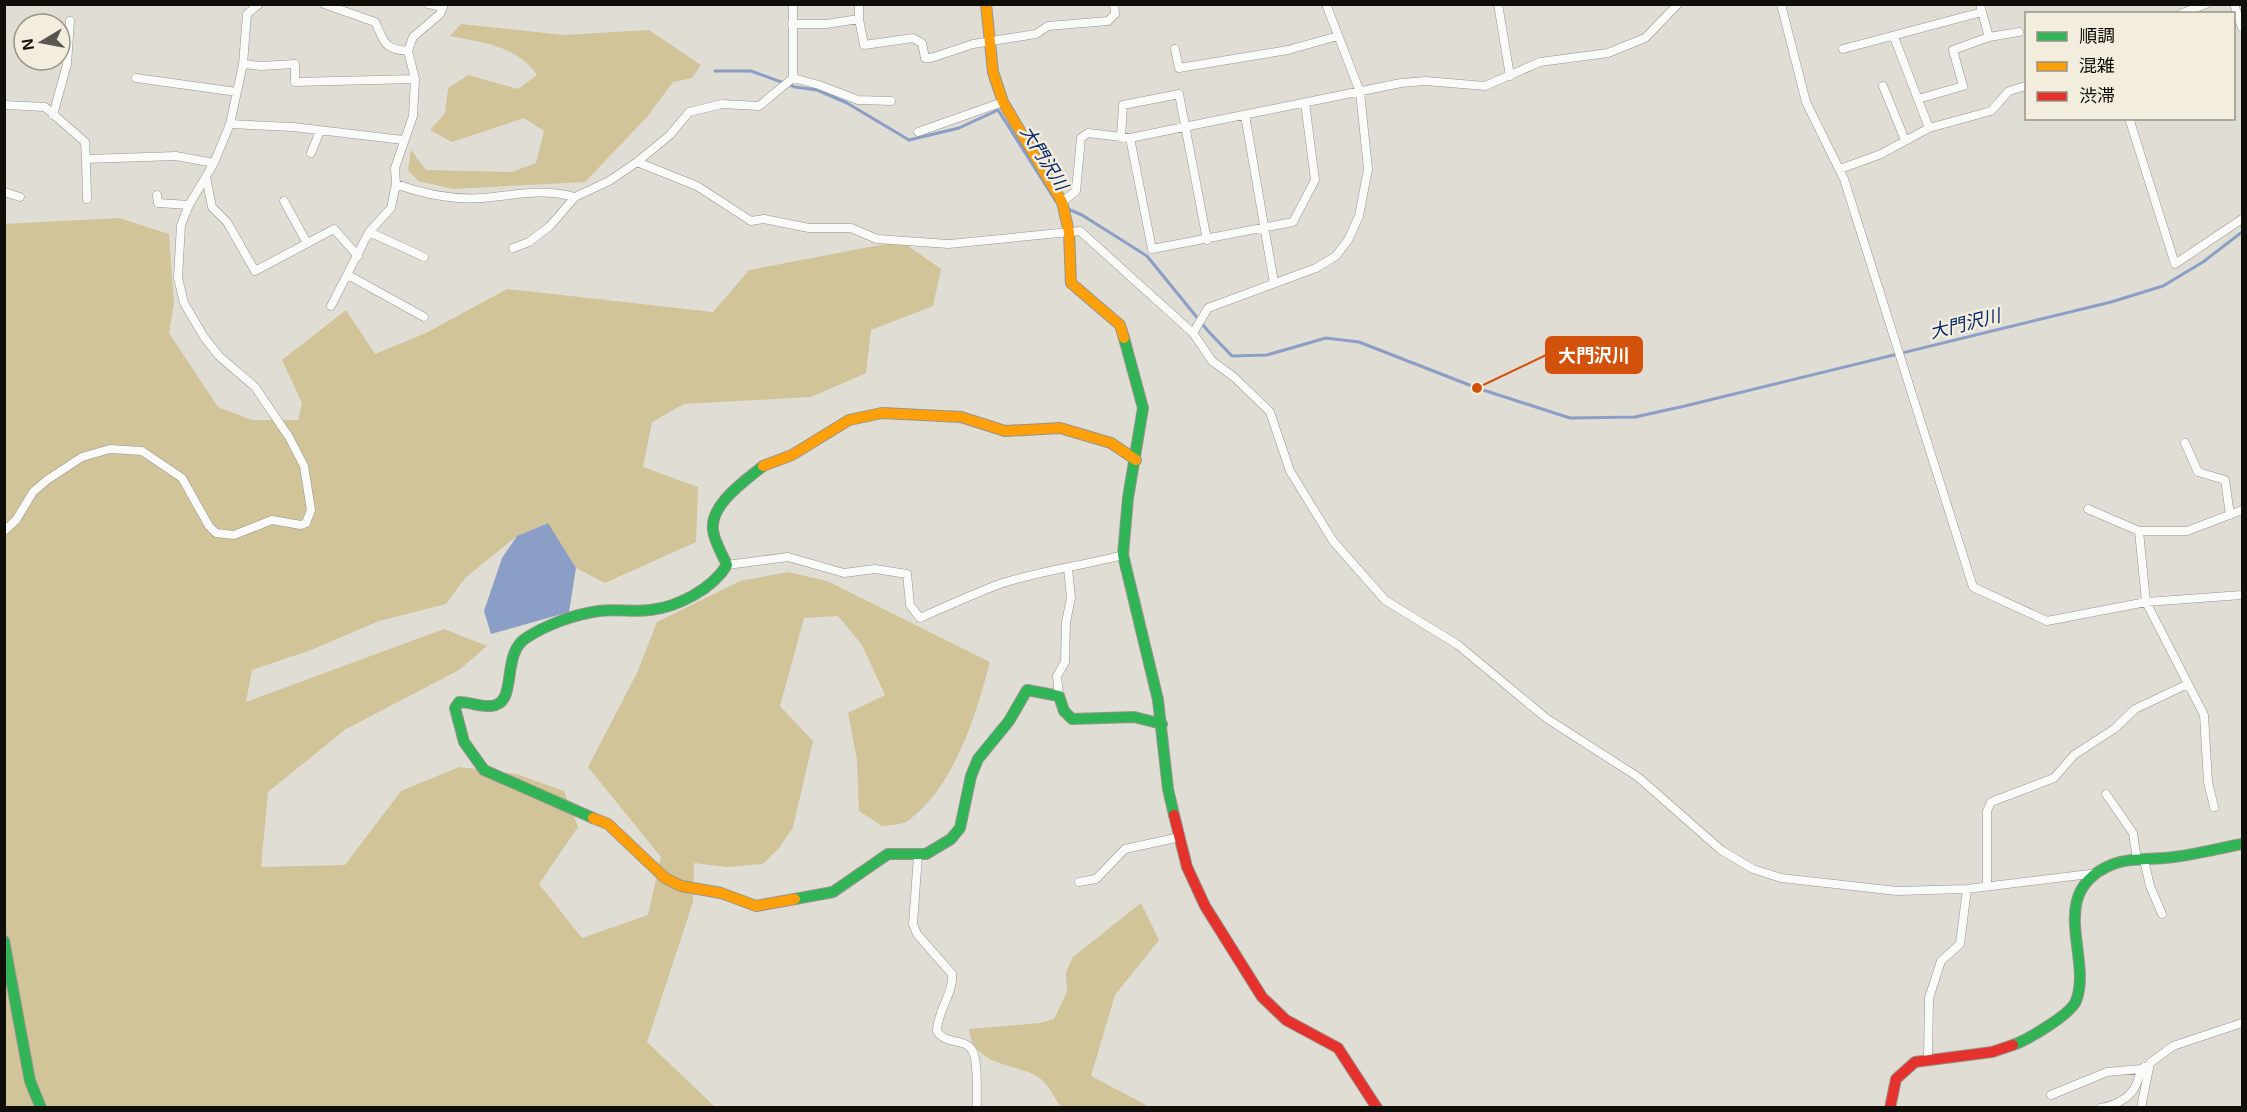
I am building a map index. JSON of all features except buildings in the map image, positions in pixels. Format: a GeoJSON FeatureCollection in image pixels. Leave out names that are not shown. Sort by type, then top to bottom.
{"type":"FeatureCollection","features":[{"type":"Feature","properties":{"kind":"street"},"geometry":{"type":"LineString","coordinates":[[4,531],[16,520],[33,492],[47,480],[82,457],[110,449],[142,451],[168,467],[182,478],[209,526],[224,536],[234,535],[260,522],[272,520],[301,525],[310,519],[311,510],[304,466],[289,437],[255,387],[219,356],[204,337],[184,303],[178,278],[181,225],[189,205],[214,163],[230,124],[243,64],[247,14],[258,4]]}},
{"type":"Feature","properties":{"kind":"street"},"geometry":{"type":"LineString","coordinates":[[324,4],[375,22],[380,38],[393,50],[408,51]]}},
{"type":"Feature","properties":{"kind":"street"},"geometry":{"type":"LineString","coordinates":[[331,306],[369,232],[391,208],[396,184],[395,168],[413,116],[415,79],[408,51],[412,37],[440,14],[444,5],[428,4]]}},
{"type":"Feature","properties":{"kind":"street"},"geometry":{"type":"LineString","coordinates":[[793,4],[793,78]]}},
{"type":"Feature","properties":{"kind":"street"},"geometry":{"type":"LineString","coordinates":[[858,4],[864,45],[913,38],[922,43],[926,58],[990,42],[1036,34],[1056,24],[1108,21],[1114,14],[1114,4]]}},
{"type":"Feature","properties":{"kind":"street"},"geometry":{"type":"LineString","coordinates":[[986,4],[993,72],[1002,102],[1062,202],[1069,232],[1071,283],[1083,296],[1120,325],[1127,343],[1143,408],[1128,498],[1124,555],[1162,724],[1168,789],[1187,867],[1205,906],[1262,997],[1286,1020],[1338,1048],[1377,1107]]}},
{"type":"Feature","properties":{"kind":"street"},"geometry":{"type":"LineString","coordinates":[[1193,333],[1208,308],[1316,268],[1336,256],[1359,216],[1368,169],[1360,92],[1326,4]]}},
{"type":"Feature","properties":{"kind":"street"},"geometry":{"type":"LineString","coordinates":[[1498,4],[1510,76]]}},
{"type":"Feature","properties":{"kind":"street"},"geometry":{"type":"LineString","coordinates":[[1062,202],[1076,191],[1081,138],[1088,133],[1125,138],[1401,83],[1426,81],[1485,86],[1540,62],[1608,53],[1645,38],[1678,4]]}},
{"type":"Feature","properties":{"kind":"street"},"geometry":{"type":"LineString","coordinates":[[1781,4],[1806,102],[1840,169],[1973,587],[2047,621],[2146,602],[2242,595]]}},
{"type":"Feature","properties":{"kind":"street"},"geometry":{"type":"LineString","coordinates":[[2185,12],[2206,4]]}},
{"type":"Feature","properties":{"kind":"street"},"geometry":{"type":"LineString","coordinates":[[2234,4],[2242,28]]}},
{"type":"Feature","properties":{"kind":"street"},"geometry":{"type":"LineString","coordinates":[[1843,49],[1894,37],[1981,8],[1989,37]]}},
{"type":"Feature","properties":{"kind":"street"},"geometry":{"type":"LineString","coordinates":[[792,24],[826,24],[859,18]]}},
{"type":"Feature","properties":{"kind":"street"},"geometry":{"type":"LineString","coordinates":[[1918,99],[1963,86],[1953,50],[1989,37],[2019,32]]}},
{"type":"Feature","properties":{"kind":"street"},"geometry":{"type":"LineString","coordinates":[[1175,49],[1179,68],[1288,50],[1338,36]]}},
{"type":"Feature","properties":{"kind":"street"},"geometry":{"type":"LineString","coordinates":[[1894,37],[1929,128]]}},
{"type":"Feature","properties":{"kind":"street"},"geometry":{"type":"LineString","coordinates":[[243,64],[261,66],[295,64],[295,82],[415,79]]}},
{"type":"Feature","properties":{"kind":"street"},"geometry":{"type":"LineString","coordinates":[[53,115],[65,72]]}},
{"type":"Feature","properties":{"kind":"street"},"geometry":{"type":"LineString","coordinates":[[136,78],[237,92]]}},
{"type":"Feature","properties":{"kind":"street"},"geometry":{"type":"LineString","coordinates":[[793,78],[858,100],[891,102]]}},
{"type":"Feature","properties":{"kind":"street"},"geometry":{"type":"LineString","coordinates":[[513,248],[529,242],[550,226],[575,197],[609,181],[637,162],[670,135],[689,112],[722,104],[759,106],[793,78]]}},
{"type":"Feature","properties":{"kind":"street"},"geometry":{"type":"LineString","coordinates":[[1883,86],[1905,140]]}},
{"type":"Feature","properties":{"kind":"street"},"geometry":{"type":"LineString","coordinates":[[1840,169],[1881,154],[1929,128],[1991,111],[2009,91],[2025,86]]}},
{"type":"Feature","properties":{"kind":"street"},"geometry":{"type":"LineString","coordinates":[[1207,240],[1179,94],[1123,105],[1125,138],[1152,249],[1207,240],[1265,229],[1293,222],[1315,180],[1305,103]]}},
{"type":"Feature","properties":{"kind":"street"},"geometry":{"type":"LineString","coordinates":[[918,132],[1002,102]]}},
{"type":"Feature","properties":{"kind":"street"},"geometry":{"type":"LineString","coordinates":[[4,105],[45,107],[85,142],[87,200]]}},
{"type":"Feature","properties":{"kind":"street"},"geometry":{"type":"LineString","coordinates":[[1245,115],[1275,283]]}},
{"type":"Feature","properties":{"kind":"street"},"geometry":{"type":"LineString","coordinates":[[2130,120],[2175,264],[2242,219]]}},
{"type":"Feature","properties":{"kind":"street"},"geometry":{"type":"LineString","coordinates":[[230,124],[404,140]]}},
{"type":"Feature","properties":{"kind":"street"},"geometry":{"type":"LineString","coordinates":[[311,153],[320,131]]}},
{"type":"Feature","properties":{"kind":"street"},"geometry":{"type":"LineString","coordinates":[[86,159],[176,156],[214,163]]}},
{"type":"Feature","properties":{"kind":"street"},"geometry":{"type":"LineString","coordinates":[[637,162],[697,186],[751,221],[764,219],[809,228],[850,228],[877,239],[916,243],[950,244],[1080,231],[1193,333],[1212,361],[1234,377],[1270,412],[1290,471],[1333,541],[1385,600],[1458,645],[1546,718],[1638,777],[1721,850],[1753,868],[1781,878],[1897,891],[1967,888],[2098,873]]}},
{"type":"Feature","properties":{"kind":"street"},"geometry":{"type":"LineString","coordinates":[[206,177],[212,207],[227,222],[255,271],[334,229],[358,256]]}},
{"type":"Feature","properties":{"kind":"street"},"geometry":{"type":"LineString","coordinates":[[396,184],[437,196],[482,198],[518,192],[552,191],[575,197]]}},
{"type":"Feature","properties":{"kind":"street"},"geometry":{"type":"LineString","coordinates":[[4,192],[20,197]]}},
{"type":"Feature","properties":{"kind":"street"},"geometry":{"type":"LineString","coordinates":[[157,195],[158,203],[189,205]]}},
{"type":"Feature","properties":{"kind":"street"},"geometry":{"type":"LineString","coordinates":[[284,201],[307,243]]}},
{"type":"Feature","properties":{"kind":"street"},"geometry":{"type":"LineString","coordinates":[[369,232],[424,257]]}},
{"type":"Feature","properties":{"kind":"street"},"geometry":{"type":"LineString","coordinates":[[348,274],[424,317]]}},
{"type":"Feature","properties":{"kind":"street"},"geometry":{"type":"LineString","coordinates":[[1059,696],[1037,690],[1027,690],[1009,720],[978,759],[971,776],[960,828],[951,839],[926,854],[888,854],[873,862],[833,892],[756,906],[721,893],[681,886],[665,878],[608,824],[484,770],[473,760],[457,722],[455,708],[459,702],[498,705],[506,696],[509,663],[516,647],[529,636],[588,613],[606,610],[663,609],[712,584],[724,573],[727,565],[713,532],[713,518],[737,487],[764,466],[792,455],[849,420],[882,412],[961,417],[989,428],[1005,431],[1060,428],[1111,443],[1136,460]]}},
{"type":"Feature","properties":{"kind":"street"},"geometry":{"type":"LineString","coordinates":[[2185,443],[2198,472],[2225,480],[2230,515]]}},
{"type":"Feature","properties":{"kind":"street"},"geometry":{"type":"LineString","coordinates":[[2088,509],[2139,531],[2187,531],[2242,510]]}},
{"type":"Feature","properties":{"kind":"street"},"geometry":{"type":"LineString","coordinates":[[2139,531],[2146,602],[2204,715],[2208,782],[2214,807]]}},
{"type":"Feature","properties":{"kind":"street"},"geometry":{"type":"LineString","coordinates":[[727,565],[788,556],[844,573],[875,569],[907,574],[910,606],[920,618],[997,585],[1038,573],[1068,569],[1124,555]]}},
{"type":"Feature","properties":{"kind":"street"},"geometry":{"type":"LineString","coordinates":[[1068,569],[1071,598],[1066,622],[1065,662],[1057,676],[1059,696],[1064,711],[1072,719],[1134,717],[1162,724]]}},
{"type":"Feature","properties":{"kind":"street"},"geometry":{"type":"LineString","coordinates":[[1987,885],[1987,810],[1991,802],[2054,778],[2074,755],[2114,729],[2135,709],[2188,684]]}},
{"type":"Feature","properties":{"kind":"street"},"geometry":{"type":"LineString","coordinates":[[2106,794],[2133,833],[2140,860],[2162,914]]}},
{"type":"Feature","properties":{"kind":"street"},"geometry":{"type":"LineString","coordinates":[[1079,882],[1096,879],[1125,849],[1180,837]]}},
{"type":"Feature","properties":{"kind":"street"},"geometry":{"type":"LineString","coordinates":[[1890,1107],[1896,1079],[1915,1062],[2005,1048],[2034,1035],[2066,1013],[2079,994],[2073,926],[2078,898],[2087,883],[2098,873],[2111,865],[2176,857],[2242,844]]}},
{"type":"Feature","properties":{"kind":"street"},"geometry":{"type":"LineString","coordinates":[[918,855],[912,924],[916,934],[952,974],[953,981],[937,1022],[937,1030],[947,1041],[967,1045],[972,1049],[975,1058],[977,1107]]}},
{"type":"Feature","properties":{"kind":"street"},"geometry":{"type":"LineString","coordinates":[[1928,1059],[1929,998],[1941,961],[1960,944],[1967,888]]}},
{"type":"Feature","properties":{"kind":"street"},"geometry":{"type":"LineString","coordinates":[[4,942],[30,1081],[41,1107]]}},
{"type":"Feature","properties":{"kind":"street"},"geometry":{"type":"LineString","coordinates":[[2051,1095],[2107,1072],[2141,1069],[2173,1046],[2242,1023]]}},
{"type":"Feature","properties":{"kind":"street"},"geometry":{"type":"LineString","coordinates":[[2141,1107],[2150,1063]]}},
{"type":"Feature","properties":{"kind":"street"},"geometry":{"type":"LineString","coordinates":[[2101,1107],[2114,1105],[2125,1099],[2136,1087],[2141,1069]]}},
{"type":"Feature","properties":{"kind":"shaded area"},"geometry":{"type":"Polygon","coordinates":[[[461,24],[564,35],[649,30],[701,65],[692,78],[673,82],[647,117],[585,182],[453,189],[418,181],[408,170],[411,150],[426,170],[512,172],[536,163],[544,131],[524,118],[452,142],[430,130],[445,113],[448,88],[468,75],[518,89],[537,75],[529,65],[509,51],[450,36],[461,24]]]}},
{"type":"Feature","properties":{"kind":"shaded area"},"geometry":{"type":"Polygon","coordinates":[[[119,218],[169,234],[174,303],[169,333],[218,407],[252,420],[298,420],[302,403],[282,360],[346,310],[375,354],[426,333],[507,289],[713,312],[749,270],[901,241],[941,269],[933,306],[871,330],[866,373],[811,397],[684,404],[652,422],[643,467],[698,487],[696,542],[605,583],[576,568],[547,523],[517,536],[466,577],[446,604],[379,621],[311,650],[252,670],[246,702],[444,629],[487,646],[459,670],[346,729],[268,792],[261,867],[345,865],[401,791],[459,767],[516,774],[564,791],[578,827],[539,884],[582,938],[648,915],[661,857],[588,767],[637,673],[657,622],[740,581],[788,572],[827,581],[990,662],[962,748],[939,788],[906,822],[882,826],[859,811],[857,760],[848,713],[885,695],[862,645],[838,616],[804,618],[780,706],[813,741],[793,827],[780,847],[763,864],[727,867],[694,863],[693,902],[647,1042],[715,1107],[5,1107],[4,224],[119,218]]]}},
{"type":"Feature","properties":{"kind":"shaded area"},"geometry":{"type":"Polygon","coordinates":[[[1141,903],[1159,940],[1115,995],[1091,1076],[1150,1107],[1061,1107],[1042,1080],[1023,1070],[989,1058],[979,1051],[969,1029],[1040,1023],[1054,1019],[1067,992],[1066,972],[1073,957],[1141,903]]]}},
{"type":"Feature","properties":{"kind":"water"},"geometry":{"type":"Polygon","coordinates":[[[548,523],[576,568],[569,612],[491,634],[484,611],[502,558],[517,536],[548,523]]]}},
{"type":"Feature","properties":{"kind":"waterway","name":"大門沢川"},"geometry":{"type":"LineString","coordinates":[[715,71],[751,71],[795,87],[817,90],[847,103],[909,140],[959,128],[998,110],[1057,203]]}},
{"type":"Feature","properties":{"kind":"waterway","name":"大門沢川"},"geometry":{"type":"LineString","coordinates":[[1068,209],[1082,215],[1147,256],[1208,331],[1232,356],[1267,355],[1326,338],[1359,342],[1477,388],[1570,418],[1635,417],[2111,302],[2163,286],[2203,262],[2242,232]]}},
{"type":"Feature","properties":{"kind":"traffic: fast"},"geometry":{"type":"LineString","coordinates":[[1124,338],[1143,408],[1128,498],[1123,555],[1158,700],[1168,789],[1174,815]]}},
{"type":"Feature","properties":{"kind":"traffic: fast"},"geometry":{"type":"LineString","coordinates":[[593,818],[484,770],[464,742],[455,708],[459,702],[487,706],[499,703],[505,697],[511,666],[518,646],[526,638],[542,629],[590,612],[644,611],[672,605],[683,601],[713,582],[727,565],[713,530],[717,511],[738,486],[763,466]]}},
{"type":"Feature","properties":{"kind":"traffic: fast"},"geometry":{"type":"LineString","coordinates":[[795,899],[833,892],[888,854],[926,854],[951,839],[960,828],[971,776],[978,759],[1009,721],[1027,690],[1059,696],[1064,711],[1072,719],[1134,717],[1162,724]]}},
{"type":"Feature","properties":{"kind":"traffic: fast"},"geometry":{"type":"LineString","coordinates":[[2013,1045],[2038,1033],[2057,1020],[2076,1001],[2080,984],[2075,909],[2080,892],[2091,877],[2118,862],[2183,856],[2242,844]]}},
{"type":"Feature","properties":{"kind":"traffic: fast"},"geometry":{"type":"LineString","coordinates":[[4,941],[30,1081],[41,1108]]}},
{"type":"Feature","properties":{"kind":"traffic: slow"},"geometry":{"type":"LineString","coordinates":[[986,4],[993,72],[1003,102],[1062,202],[1069,232],[1071,283],[1120,325],[1124,338]]}},
{"type":"Feature","properties":{"kind":"traffic: slow"},"geometry":{"type":"LineString","coordinates":[[763,466],[792,455],[849,420],[882,413],[961,417],[1005,431],[1060,428],[1111,443],[1136,460]]}},
{"type":"Feature","properties":{"kind":"traffic: slow"},"geometry":{"type":"LineString","coordinates":[[593,818],[608,824],[665,878],[681,886],[721,893],[756,906],[795,899]]}},
{"type":"Feature","properties":{"kind":"traffic: jam"},"geometry":{"type":"LineString","coordinates":[[1174,815],[1187,867],[1205,906],[1262,997],[1286,1020],[1338,1048],[1377,1108]]}},
{"type":"Feature","properties":{"kind":"traffic: jam"},"geometry":{"type":"LineString","coordinates":[[1890,1108],[1896,1079],[1915,1062],[1992,1052],[2013,1045]]}},
{"type":"Feature","properties":{"kind":"place","name":"大門沢川"},"geometry":{"type":"Point","coordinates":[1477,388]}}]}
